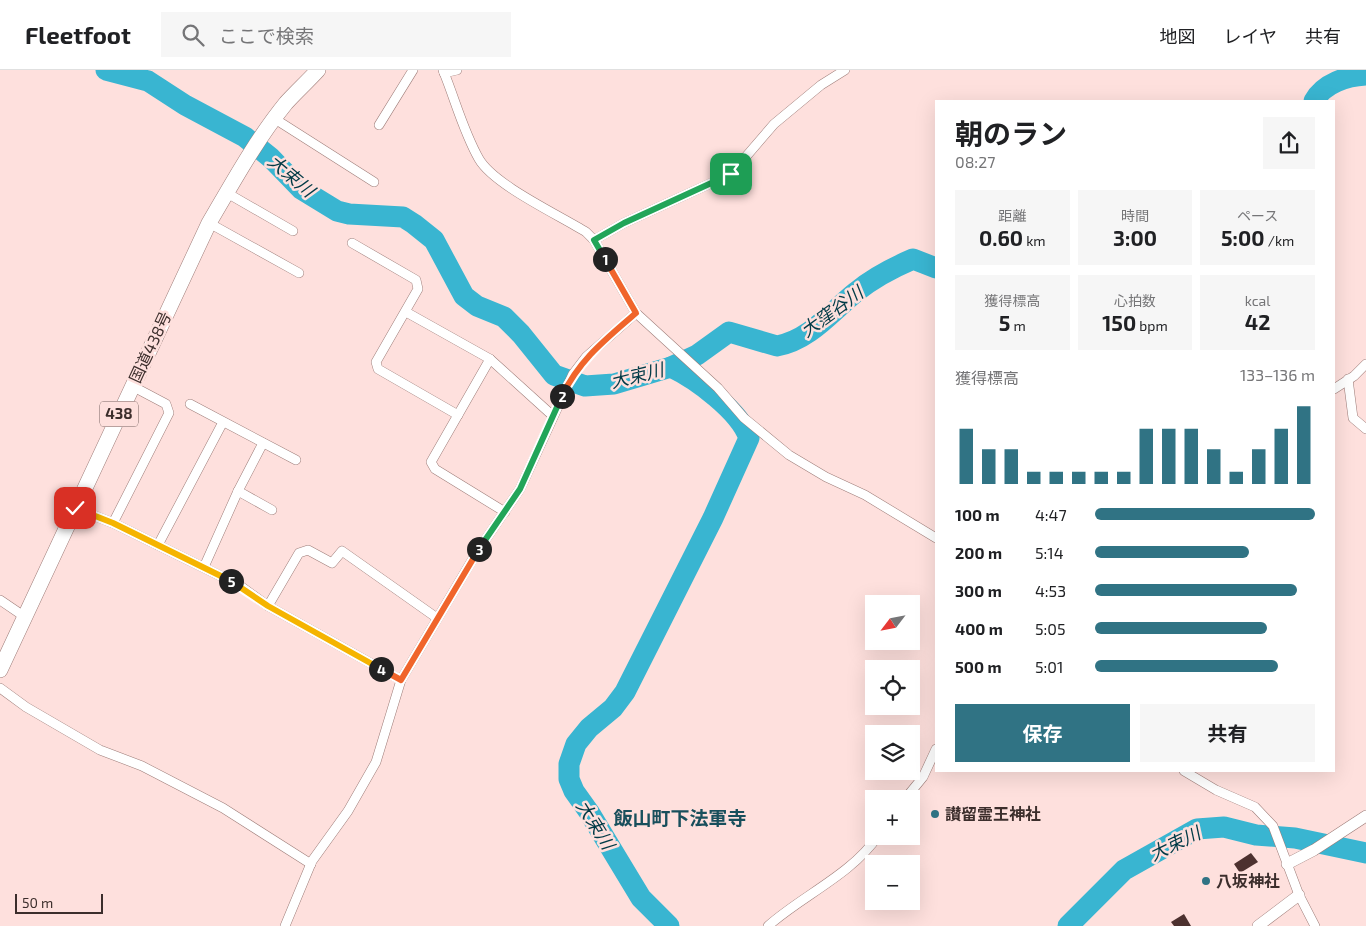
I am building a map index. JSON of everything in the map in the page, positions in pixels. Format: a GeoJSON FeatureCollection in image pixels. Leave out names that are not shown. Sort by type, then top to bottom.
{"type":"FeatureCollection","features":[{"type":"Feature","properties":{"kind":"highway","name":"国道438号"},"geometry":{"type":"LineString","coordinates":[[0,670],[209,223],[245,161],[287,103],[318,70]]}},
{"type":"Feature","properties":{"kind":"street"},"geometry":{"type":"LineString","coordinates":[[379,125],[413,70]]}},
{"type":"Feature","properties":{"kind":"street"},"geometry":{"type":"LineString","coordinates":[[457,70],[444,72],[480,160],[493,174],[586,232],[594,240],[636,313],[718,388],[744,418],[789,455],[826,477],[865,495],[935,537]]}},
{"type":"Feature","properties":{"kind":"street"},"geometry":{"type":"LineString","coordinates":[[594,240],[624,223],[731,174],[774,124],[803,102],[821,85],[845,70]]}},
{"type":"Feature","properties":{"kind":"street"},"geometry":{"type":"LineString","coordinates":[[271,125],[374,182]]}},
{"type":"Feature","properties":{"kind":"street"},"geometry":{"type":"LineString","coordinates":[[227,193],[293,231]]}},
{"type":"Feature","properties":{"kind":"street"},"geometry":{"type":"LineString","coordinates":[[209,223],[299,273]]}},
{"type":"Feature","properties":{"kind":"street"},"geometry":{"type":"LineString","coordinates":[[352,243],[416,280],[418,289],[376,362],[378,369],[458,415]]}},
{"type":"Feature","properties":{"kind":"street"},"geometry":{"type":"LineString","coordinates":[[406,312],[490,359],[553,416]]}},
{"type":"Feature","properties":{"kind":"street"},"geometry":{"type":"LineString","coordinates":[[286,926],[311,864],[348,811],[376,762],[401,680],[437,618],[520,489],[573,374],[586,356],[636,313]]}},
{"type":"Feature","properties":{"kind":"street"},"geometry":{"type":"LineString","coordinates":[[490,359],[431,462],[435,469],[505,512]]}},
{"type":"Feature","properties":{"kind":"street"},"geometry":{"type":"LineString","coordinates":[[1335,388],[1366,364]]}},
{"type":"Feature","properties":{"kind":"street"},"geometry":{"type":"LineString","coordinates":[[1348,379],[1353,418],[1366,430]]}},
{"type":"Feature","properties":{"kind":"street"},"geometry":{"type":"LineString","coordinates":[[113,523],[169,413],[166,404],[132,386]]}},
{"type":"Feature","properties":{"kind":"street"},"geometry":{"type":"LineString","coordinates":[[190,404],[296,460]]}},
{"type":"Feature","properties":{"kind":"street"},"geometry":{"type":"LineString","coordinates":[[158,545],[223,422]]}},
{"type":"Feature","properties":{"kind":"street"},"geometry":{"type":"LineString","coordinates":[[204,567],[262,442]]}},
{"type":"Feature","properties":{"kind":"street"},"geometry":{"type":"LineString","coordinates":[[238,491],[272,510]]}},
{"type":"Feature","properties":{"kind":"street"},"geometry":{"type":"LineString","coordinates":[[75,508],[113,523],[239,585],[268,606],[401,680]]}},
{"type":"Feature","properties":{"kind":"street"},"geometry":{"type":"LineString","coordinates":[[268,606],[299,553],[308,550],[332,563],[342,551],[437,618]]}},
{"type":"Feature","properties":{"kind":"street"},"geometry":{"type":"LineString","coordinates":[[0,600],[25,617]]}},
{"type":"Feature","properties":{"kind":"street"},"geometry":{"type":"LineString","coordinates":[[0,688],[26,707],[100,750],[142,766],[223,808],[311,864]]}},
{"type":"Feature","properties":{"kind":"street"},"geometry":{"type":"LineString","coordinates":[[912,790],[922,777],[935,751]]}},
{"type":"Feature","properties":{"kind":"street"},"geometry":{"type":"LineString","coordinates":[[1186,772],[1216,790],[1255,807],[1273,826],[1299,895],[1315,926]]}},
{"type":"Feature","properties":{"kind":"street"},"geometry":{"type":"LineString","coordinates":[[1287,864],[1314,850],[1366,816]]}},
{"type":"Feature","properties":{"kind":"street"},"geometry":{"type":"LineString","coordinates":[[768,926],[792,905],[847,869],[870,845]]}},
{"type":"Feature","properties":{"kind":"street"},"geometry":{"type":"LineString","coordinates":[[1258,926],[1299,895]]}},
{"type":"Feature","properties":{"kind":"building"},"geometry":{"type":"Polygon","coordinates":[[[1251,853],[1258,862],[1240,873],[1234,864],[1251,853]]]}},
{"type":"Feature","properties":{"kind":"building"},"geometry":{"type":"Polygon","coordinates":[[[1184,914],[1191,926],[1174,926],[1171,922],[1184,914]]]}},
{"type":"Feature","properties":{"kind":"waterway","name":"大束川"},"geometry":{"type":"LineString","coordinates":[[106,70],[148,81],[185,105],[245,137],[271,158],[301,189],[337,211],[349,214],[403,217],[414,224],[434,240],[464,296],[477,306],[504,317],[521,334],[554,375],[585,386],[614,384],[671,367],[697,355],[729,332],[777,346],[789,343],[820,324],[863,287],[890,269],[913,259],[935,268]]}},
{"type":"Feature","properties":{"kind":"waterway","name":"大窪谷川"},"geometry":{"type":"LineString","coordinates":[[1315,100],[1330,85],[1351,77],[1366,75]]}},
{"type":"Feature","properties":{"kind":"waterway","name":"大束川"},"geometry":{"type":"LineString","coordinates":[[669,926],[641,898],[589,812],[574,791],[569,779],[569,764],[576,744],[589,728],[613,708],[625,692],[713,518],[749,438],[737,417],[727,407],[692,379],[671,367]]}},
{"type":"Feature","properties":{"kind":"waterway","name":"大束川"},"geometry":{"type":"LineString","coordinates":[[1068,926],[1124,870],[1197,829],[1224,827],[1256,835],[1295,838],[1366,853]]}},
{"type":"Feature","properties":{"kind":"place","name":"讃留霊王神社"},"geometry":{"type":"Point","coordinates":[935,814]}},
{"type":"Feature","properties":{"kind":"place","name":"八坂神社"},"geometry":{"type":"Point","coordinates":[1206,881]}},
{"type":"Feature","properties":{"kind":"district","name":"飯山町下法軍寺"},"geometry":{"type":"Point","coordinates":[680,818]}},
{"type":"Feature","properties":{"kind":"route"},"geometry":{"type":"LineString","coordinates":[[75,508],[113,523],[239,585],[268,606],[401,680],[477,552],[520,489],[573,374],[586,356],[636,313],[594,240],[624,223],[731,174]]}}]}
